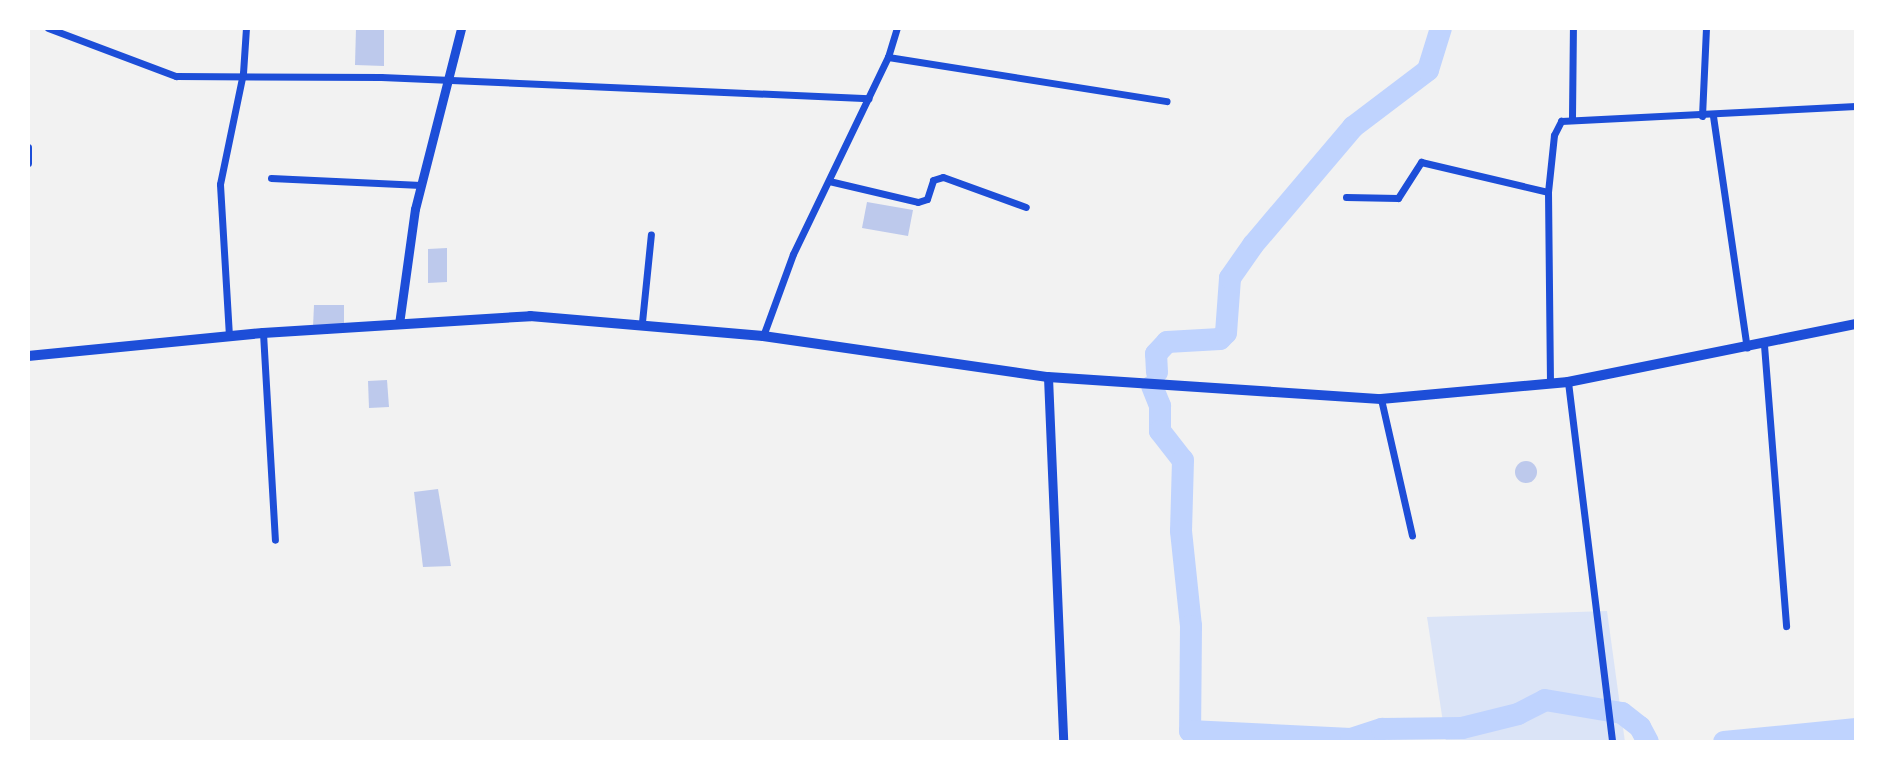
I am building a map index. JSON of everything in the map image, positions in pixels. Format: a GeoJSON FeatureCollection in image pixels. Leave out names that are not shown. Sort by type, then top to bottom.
{"type":"FeatureCollection","features":[{"type":"Feature","properties":{"kind":"main road"},"geometry":{"type":"LineString","coordinates":[[28,356],[263,333],[530,316],[642,322],[763,336],[1048,377],[1289,397],[1381,399],[1568,382],[1764,345],[1856,324]]}},
{"type":"Feature","properties":{"kind":"street"},"geometry":{"type":"LineString","coordinates":[[48,28],[110,48],[162,74],[243,73],[869,98]]}},
{"type":"Feature","properties":{"kind":"street"},"geometry":{"type":"LineString","coordinates":[[229,336],[219,213],[243,73],[246,28]]}},
{"type":"Feature","properties":{"kind":"street"},"geometry":{"type":"LineString","coordinates":[[399,324],[403,268],[461,28]]}},
{"type":"Feature","properties":{"kind":"street"},"geometry":{"type":"LineString","coordinates":[[763,336],[793,254],[888,57],[897,28]]}},
{"type":"Feature","properties":{"kind":"street"},"geometry":{"type":"LineString","coordinates":[[1572,117],[1573,28]]}},
{"type":"Feature","properties":{"kind":"street"},"geometry":{"type":"LineString","coordinates":[[1702,116],[1706,28]]}},
{"type":"Feature","properties":{"kind":"street"},"geometry":{"type":"LineString","coordinates":[[888,57],[1167,101]]}},
{"type":"Feature","properties":{"kind":"street"},"geometry":{"type":"LineString","coordinates":[[1550,383],[1548,192],[1554,135],[1561,121],[1572,117],[1713,116],[1856,106]]}},
{"type":"Feature","properties":{"kind":"street"},"geometry":{"type":"LineString","coordinates":[[1713,116],[1747,348]]}},
{"type":"Feature","properties":{"kind":"street"},"geometry":{"type":"LineString","coordinates":[[28,147],[28,163]]}},
{"type":"Feature","properties":{"kind":"street"},"geometry":{"type":"LineString","coordinates":[[1346,197],[1398,198],[1407,191],[1418,164],[1425,162],[1548,192]]}},
{"type":"Feature","properties":{"kind":"street"},"geometry":{"type":"LineString","coordinates":[[829,181],[918,202],[927,199],[933,180],[943,177],[1026,207]]}},
{"type":"Feature","properties":{"kind":"street"},"geometry":{"type":"LineString","coordinates":[[271,178],[421,185]]}},
{"type":"Feature","properties":{"kind":"street"},"geometry":{"type":"LineString","coordinates":[[642,322],[651,234]]}},
{"type":"Feature","properties":{"kind":"street"},"geometry":{"type":"LineString","coordinates":[[263,333],[275,540]]}},
{"type":"Feature","properties":{"kind":"street"},"geometry":{"type":"LineString","coordinates":[[1764,345],[1786,626]]}},
{"type":"Feature","properties":{"kind":"street"},"geometry":{"type":"LineString","coordinates":[[1048,377],[1063,742]]}},
{"type":"Feature","properties":{"kind":"street"},"geometry":{"type":"LineString","coordinates":[[1568,382],[1612,742]]}},
{"type":"Feature","properties":{"kind":"street"},"geometry":{"type":"LineString","coordinates":[[1381,399],[1412,536]]}},
{"type":"Feature","properties":{"kind":"shaded area"},"geometry":{"type":"Polygon","coordinates":[[[1607,611],[1625,742],[1446,742],[1427,617],[1607,611]]]}},
{"type":"Feature","properties":{"kind":"building"},"geometry":{"type":"Polygon","coordinates":[[[356,28],[384,28],[384,66],[355,65],[356,28]]]}},
{"type":"Feature","properties":{"kind":"building"},"geometry":{"type":"Polygon","coordinates":[[[867,202],[913,210],[908,236],[862,228],[867,202]]]}},
{"type":"Feature","properties":{"kind":"building"},"geometry":{"type":"Polygon","coordinates":[[[447,248],[447,282],[428,283],[428,249],[447,248]]]}},
{"type":"Feature","properties":{"kind":"building"},"geometry":{"type":"Polygon","coordinates":[[[314,305],[344,305],[344,326],[313,327],[314,305]]]}},
{"type":"Feature","properties":{"kind":"building"},"geometry":{"type":"Polygon","coordinates":[[[387,380],[389,407],[369,408],[368,381],[387,380]]]}},
{"type":"Feature","properties":{"kind":"building"},"geometry":{"type":"Polygon","coordinates":[[[1526,461],[1534,464],[1537,472],[1534,480],[1526,483],[1518,480],[1515,472],[1518,464],[1526,461]]]}},
{"type":"Feature","properties":{"kind":"building"},"geometry":{"type":"Polygon","coordinates":[[[438,489],[451,566],[423,567],[414,492],[438,489]]]}},
{"type":"Feature","properties":{"kind":"waterway"},"geometry":{"type":"LineString","coordinates":[[1157,372],[1156,354],[1167,342],[1220,339],[1226,333],[1230,278],[1253,245],[1353,127],[1428,70],[1441,28]]}},
{"type":"Feature","properties":{"kind":"waterway"},"geometry":{"type":"LineString","coordinates":[[1152,386],[1160,406],[1160,431],[1183,460],[1181,531],[1191,626],[1190,731],[1351,739],[1382,729],[1462,728],[1518,714],[1545,700],[1622,713],[1640,727],[1648,742]]}},
{"type":"Feature","properties":{"kind":"waterway"},"geometry":{"type":"LineString","coordinates":[[1724,742],[1856,729]]}}]}
